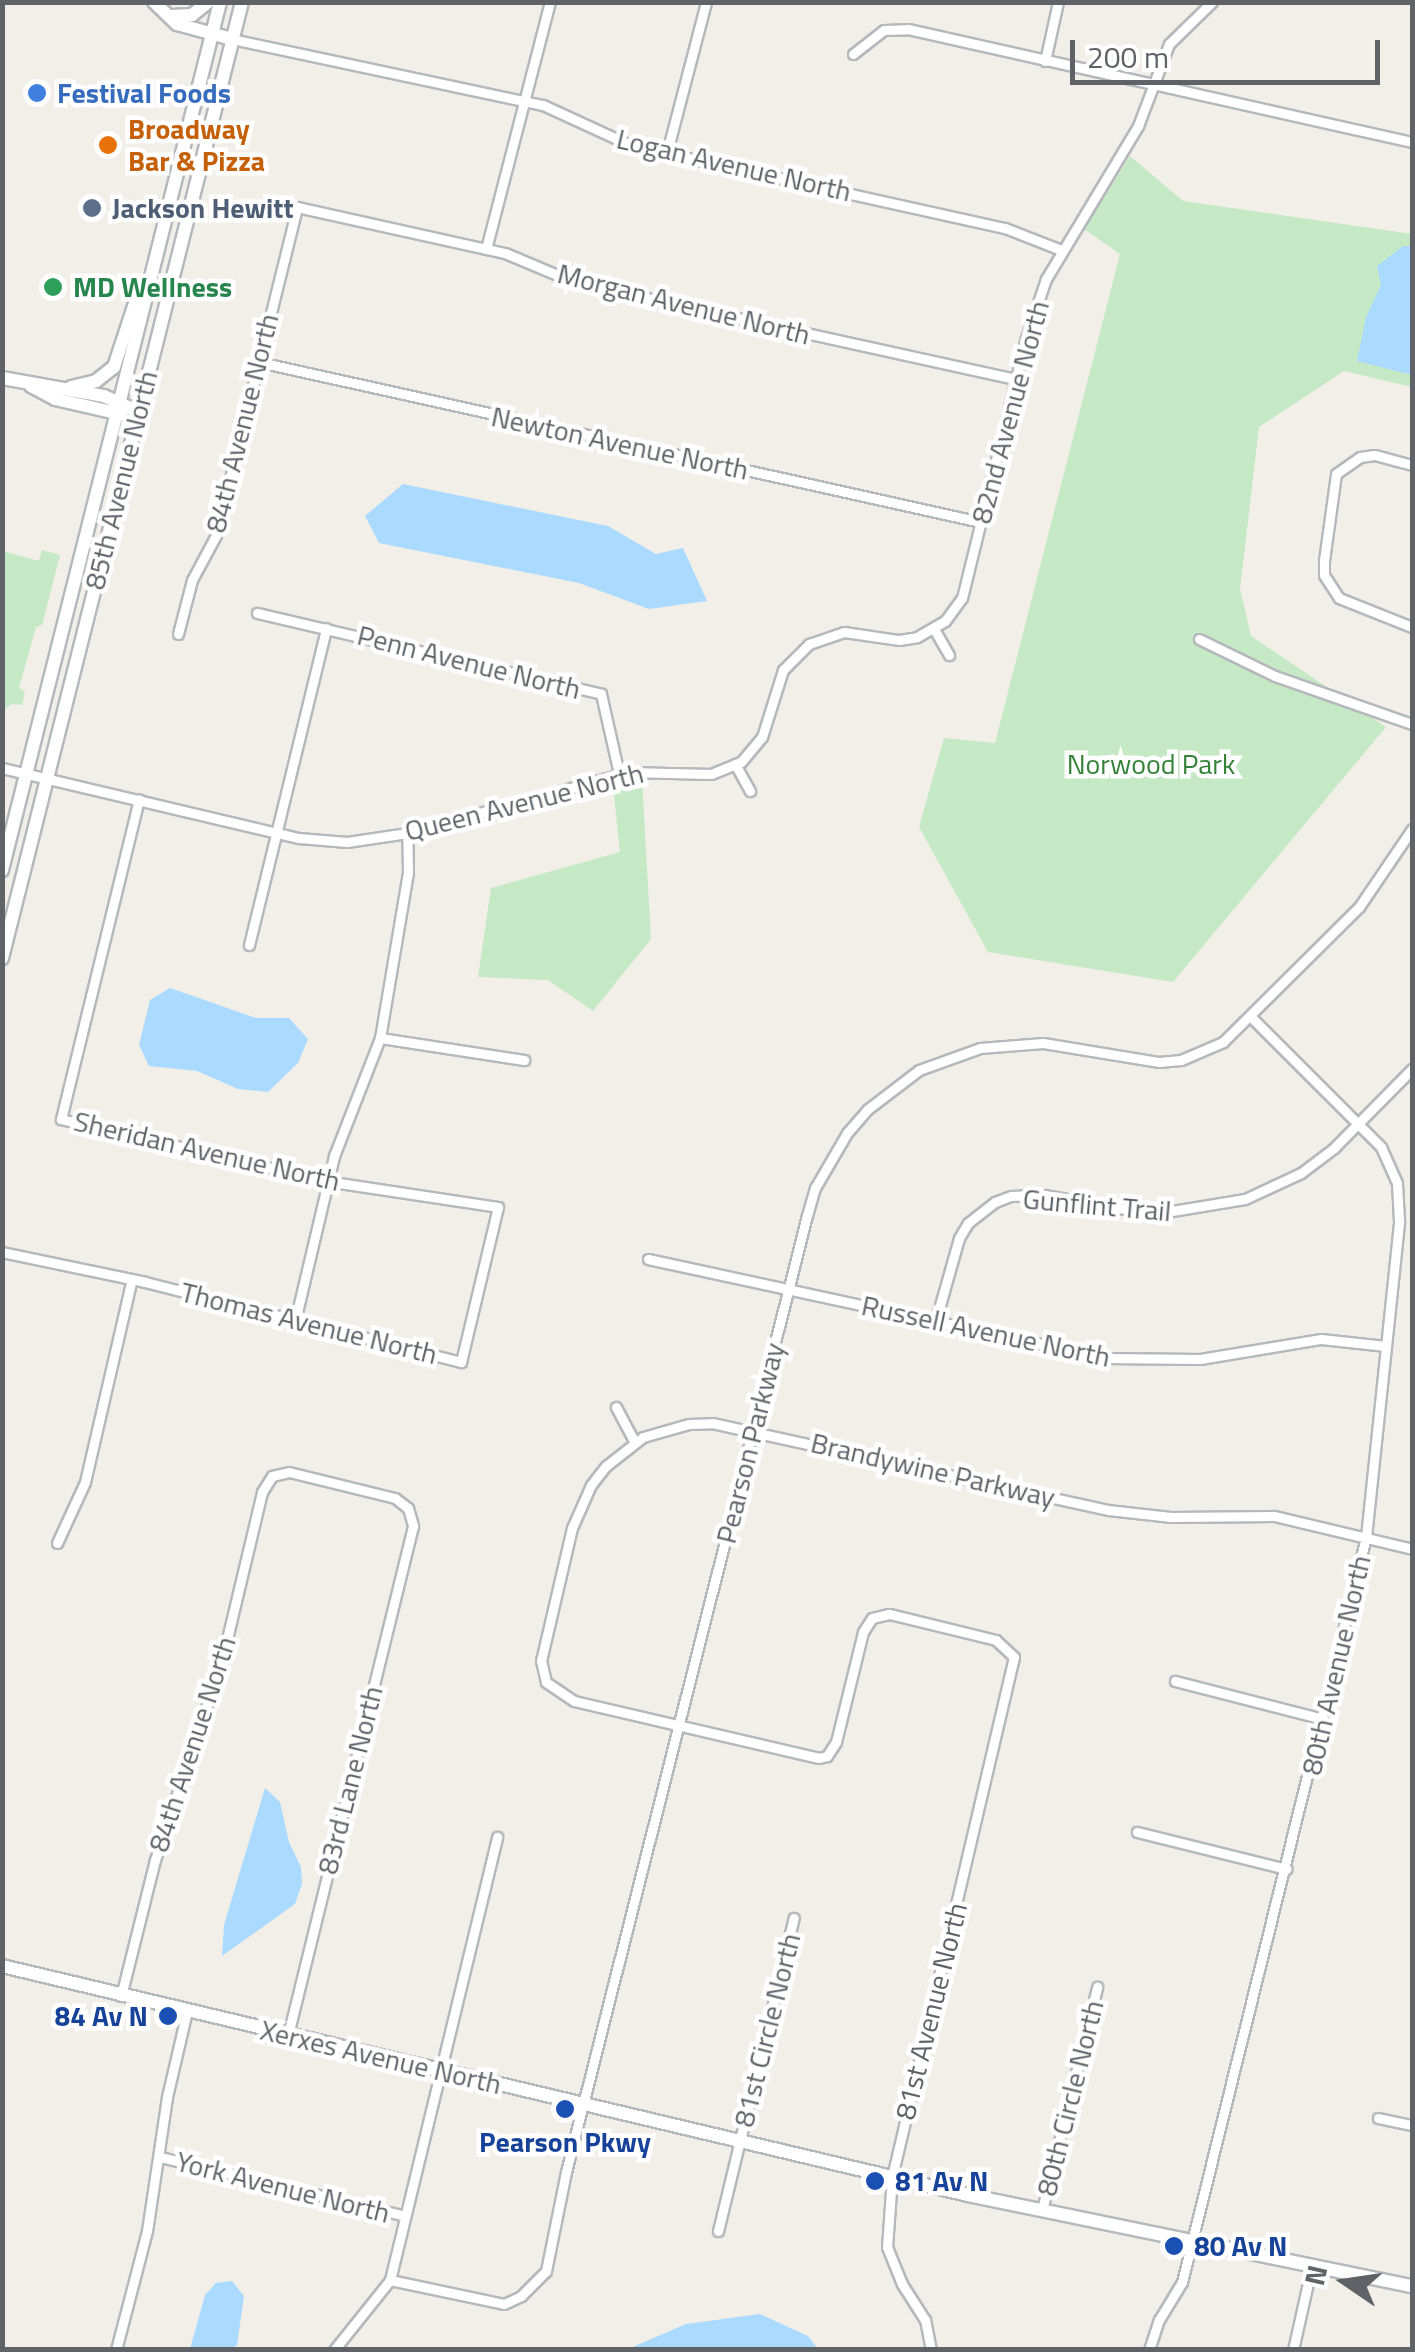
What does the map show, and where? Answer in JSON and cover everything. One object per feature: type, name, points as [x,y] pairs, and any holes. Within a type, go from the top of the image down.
[{"type":"main road","points":[[157,7],[181,18],[208,2]]},
{"type":"main road","name":"85th Avenue North","points":[[2,870],[220,2]]},
{"type":"main road","name":"85th Avenue North","points":[[2,958],[242,2]]},
{"type":"main road","points":[[157,7],[177,24],[232,39]]},
{"type":"main road","points":[[2,378],[30,385],[71,387],[104,377],[120,360],[154,232],[171,198]]},
{"type":"main road","points":[[30,385],[55,399],[138,412]]},
{"type":"main road","points":[[71,387],[118,408]]},
{"type":"main road","name":"Xerxes Avenue North","points":[[2,1969],[892,2177],[1412,2286]]},
{"type":"street","points":[[486,249],[550,2]]},
{"type":"street","points":[[668,152],[706,2]]},
{"type":"street","points":[[1045,60],[1058,2]]},
{"type":"street","name":"82nd Avenue North","points":[[934,629],[954,610],[966,585],[1034,310],[1061,250],[1138,126],[1169,44],[1212,2]]},
{"type":"street","points":[[853,54],[872,36],[896,28],[1412,142]]},
{"type":"street","name":"Logan Avenue North","points":[[232,39],[523,102],[577,118],[611,138],[1005,228],[1061,250]]},
{"type":"street","name":"Morgan Avenue North","points":[[297,207],[524,259],[574,282],[1016,380]]},
{"type":"street","name":"84th Avenue North","points":[[178,634],[192,580],[216,535],[297,207]]},
{"type":"street","name":"Newton Avenue North","points":[[259,362],[982,522]]},
{"type":"street","points":[[1412,465],[1374,454],[1360,457],[1336,474],[1324,560],[1324,574],[1339,598],[1412,628]]},
{"type":"street","name":"Penn Avenue North","points":[[257,613],[601,694],[618,774]]},
{"type":"street","points":[[249,945],[326,628]]},
{"type":"street","points":[[750,792],[736,764],[762,737],[783,670],[809,644],[844,632],[899,640],[934,629],[949,656]]},
{"type":"street","points":[[1199,639],[1275,676],[1412,724]]},
{"type":"street","name":"Queen Avenue North","points":[[2,768],[275,831],[348,842],[407,833],[618,774],[646,769],[711,774],[736,764]]},
{"type":"street","name":"Sheridan Avenue North","points":[[139,799],[61,1119],[327,1181],[498,1207]]},
{"type":"street","name":"Pearson Parkway","points":[[390,2280],[494,2304],[521,2296],[546,2270],[583,2105],[788,1290],[810,1204],[830,1159],[868,1109],[919,1070],[949,1057],[1011,1043],[1076,1046],[1148,1061],[1181,1060],[1223,1042],[1359,907],[1412,829]]},
{"type":"street","points":[[295,1320],[327,1181],[380,1038],[408,872],[407,833]]},
{"type":"street","name":"80th Avenue North","points":[[1149,2350],[1159,2320],[1182,2282],[1366,1537],[1400,1202],[1391,1164],[1359,1124],[1251,1016]]},
{"type":"street","points":[[380,1038],[524,1060]]},
{"type":"street","name":"Gunflint Trail","points":[[935,1323],[959,1238],[968,1222],[994,1202],[1044,1195],[1154,1214],[1226,1205],[1300,1173],[1359,1124],[1412,1069]]},
{"type":"street","name":"Thomas Avenue North","points":[[2,1252],[132,1279],[461,1362],[498,1207]]},
{"type":"street","name":"Russell Avenue North","points":[[648,1259],[1072,1352],[1136,1360],[1200,1359],[1321,1339],[1386,1346]]},
{"type":"street","points":[[58,1543],[85,1482],[132,1279]]},
{"type":"street","points":[[616,1407],[635,1442]]},
{"type":"street","name":"Brandywine Parkway","points":[[680,1726],[574,1701],[554,1691],[542,1672],[550,1615],[580,1506],[606,1466],[635,1442],[688,1424],[753,1429],[1108,1510],[1171,1517],[1274,1516],[1412,1549]]},
{"type":"street","name":"83rd Lane North","points":[[262,1492],[272,1476],[289,1472],[394,1498],[408,1508],[413,1526],[288,2035]]},
{"type":"street","name":"84th Avenue North","points":[[121,1996],[155,1860],[222,1660],[262,1492]]},
{"type":"street","name":"81st Avenue North","points":[[680,1726],[811,1758],[827,1756],[836,1742],[863,1632],[880,1614],[996,1640],[1008,1648],[1015,1668],[892,2177],[887,2247],[902,2284],[925,2320],[931,2350]]},
{"type":"street","points":[[1175,1681],[1323,1719]]},
{"type":"street","points":[[1137,1832],[1286,1869]]},
{"type":"street","points":[[334,2350],[390,2280],[497,1836]]},
{"type":"street","name":"81st Circle North","points":[[740,2142],[794,1918]]},
{"type":"street","name":"80th Circle North","points":[[1042,2210],[1097,1986]]},
{"type":"street","points":[[116,2350],[147,2231],[167,2098],[187,2012]]},
{"type":"street","points":[[1378,2118],[1412,2125]]},
{"type":"street","points":[[718,2231],[740,2142]]},
{"type":"street","name":"York Avenue North","points":[[160,2157],[406,2216]]},
{"type":"street","points":[[1293,2350],[1312,2265]]},
{"type":"green space","name":"Norwood Park","points":[[1130,156],[1183,201],[1412,234],[1412,387],[1344,371],[1259,427],[1240,589],[1251,636],[1386,727],[1173,982],[988,952],[919,827],[944,738],[995,743],[1120,254],[1084,229]]},
{"type":"green space","points":[[42,550],[60,555],[42,625],[36,627],[19,688],[25,692],[22,705],[12,704],[3,710],[3,551],[39,561]]},
{"type":"green space","points":[[642,780],[651,939],[593,1011],[548,980],[478,977],[491,888],[620,852],[613,786]]},
{"type":"water","points":[[1403,246],[1412,246],[1412,375],[1357,361],[1366,317],[1381,285],[1377,266]]},
{"type":"water","points":[[403,484],[608,526],[656,554],[683,548],[707,601],[649,609],[579,583],[379,543],[365,516]]},
{"type":"water","points":[[170,988],[256,1018],[289,1018],[308,1039],[298,1063],[268,1092],[238,1089],[197,1071],[149,1066],[139,1045],[150,1000]]},
{"type":"water","points":[[265,1788],[280,1802],[289,1842],[301,1867],[302,1884],[295,1904],[222,1956],[224,1925]]},
{"type":"water","points":[[232,2281],[244,2296],[237,2345],[232,2349],[190,2349],[205,2295],[216,2283]]},
{"type":"water","points":[[760,2314],[808,2336],[818,2349],[628,2349],[686,2324]]},
{"type":"place","name":"Festival Foods","points":[[37,93]]},
{"type":"place","name":"Broadway Bar & Pizza","points":[[108,145]]},
{"type":"place","name":"Jackson Hewitt","points":[[92,208]]},
{"type":"place","name":"MD Wellness","points":[[53,287]]},
{"type":"place","name":"84 Av N","points":[[168,2016]]},
{"type":"place","name":"Pearson Pkwy","points":[[565,2109]]},
{"type":"place","name":"81 Av N","points":[[875,2181]]},
{"type":"place","name":"80 Av N","points":[[1174,2246]]}]
